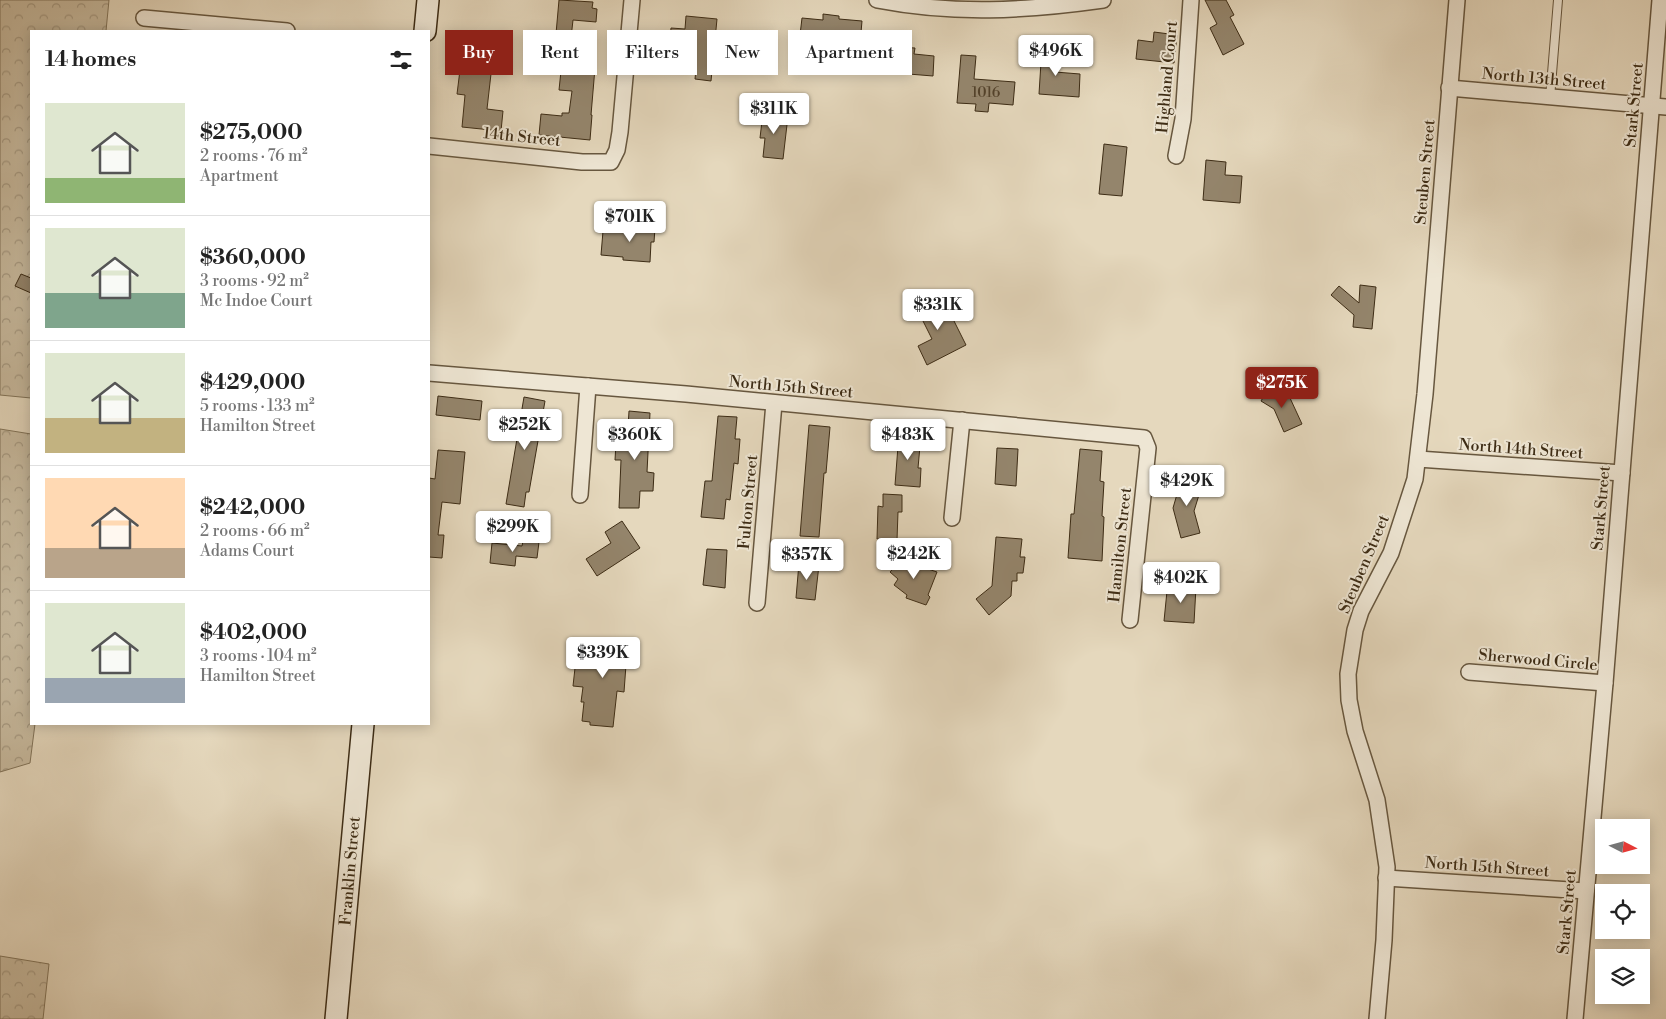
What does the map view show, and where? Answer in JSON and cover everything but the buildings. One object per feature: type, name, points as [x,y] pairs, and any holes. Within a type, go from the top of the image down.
[{"type":"street","points":[[425,30],[428,0]]},
{"type":"street","name":"14th Street","points":[[430,146],[582,162],[611,162],[617,150],[620,132],[632,0]]},
{"type":"street","points":[[877,0],[942,9],[999,11],[1103,0]]},
{"type":"street","name":"Highland Court","points":[[1176,156],[1183,126],[1192,0]]},
{"type":"street","name":"Steuben Street","points":[[1377,1019],[1384,940],[1387,867],[1377,800],[1355,731],[1349,700],[1348,674],[1354,630],[1361,611],[1394,545],[1415,478],[1425,394],[1457,0]]},
{"type":"street","name":"Stark Street","points":[[1575,1019],[1622,473],[1659,107],[1660,0]]},
{"type":"street","points":[[144,18],[276,30]]},
{"type":"street","name":"North 13th Street","points":[[1449,88],[1659,107]]},
{"type":"street","name":"North 15th Street","points":[[430,372],[1134,436],[1144,438],[1146,443]]},
{"type":"street","points":[[580,495],[588,386]]},
{"type":"street","name":"Fulton Street","points":[[757,603],[774,403]]},
{"type":"street","points":[[952,518],[962,420]]},
{"type":"street","name":"Hamilton Street","points":[[1130,620],[1148,448],[1146,443]]},
{"type":"street","name":"North 14th Street","points":[[1418,459],[1622,473]]},
{"type":"street","name":"Sherwood Circle","points":[[1469,672],[1605,683]]},
{"type":"street","name":"Franklin Street","points":[[336,1019],[363,725]]},
{"type":"street","name":"North 15th Street","points":[[1386,878],[1586,891]]},
{"type":"lane","points":[[1550,98],[1558,0]]},
{"type":"green space","points":[[0,0],[109,0],[106,30],[30,30],[30,398],[0,395]]},
{"type":"green space","points":[[0,429],[30,434],[30,725],[35,725],[30,763],[0,772]]},
{"type":"green space","points":[[0,956],[49,964],[43,1019],[0,1019]]}]
